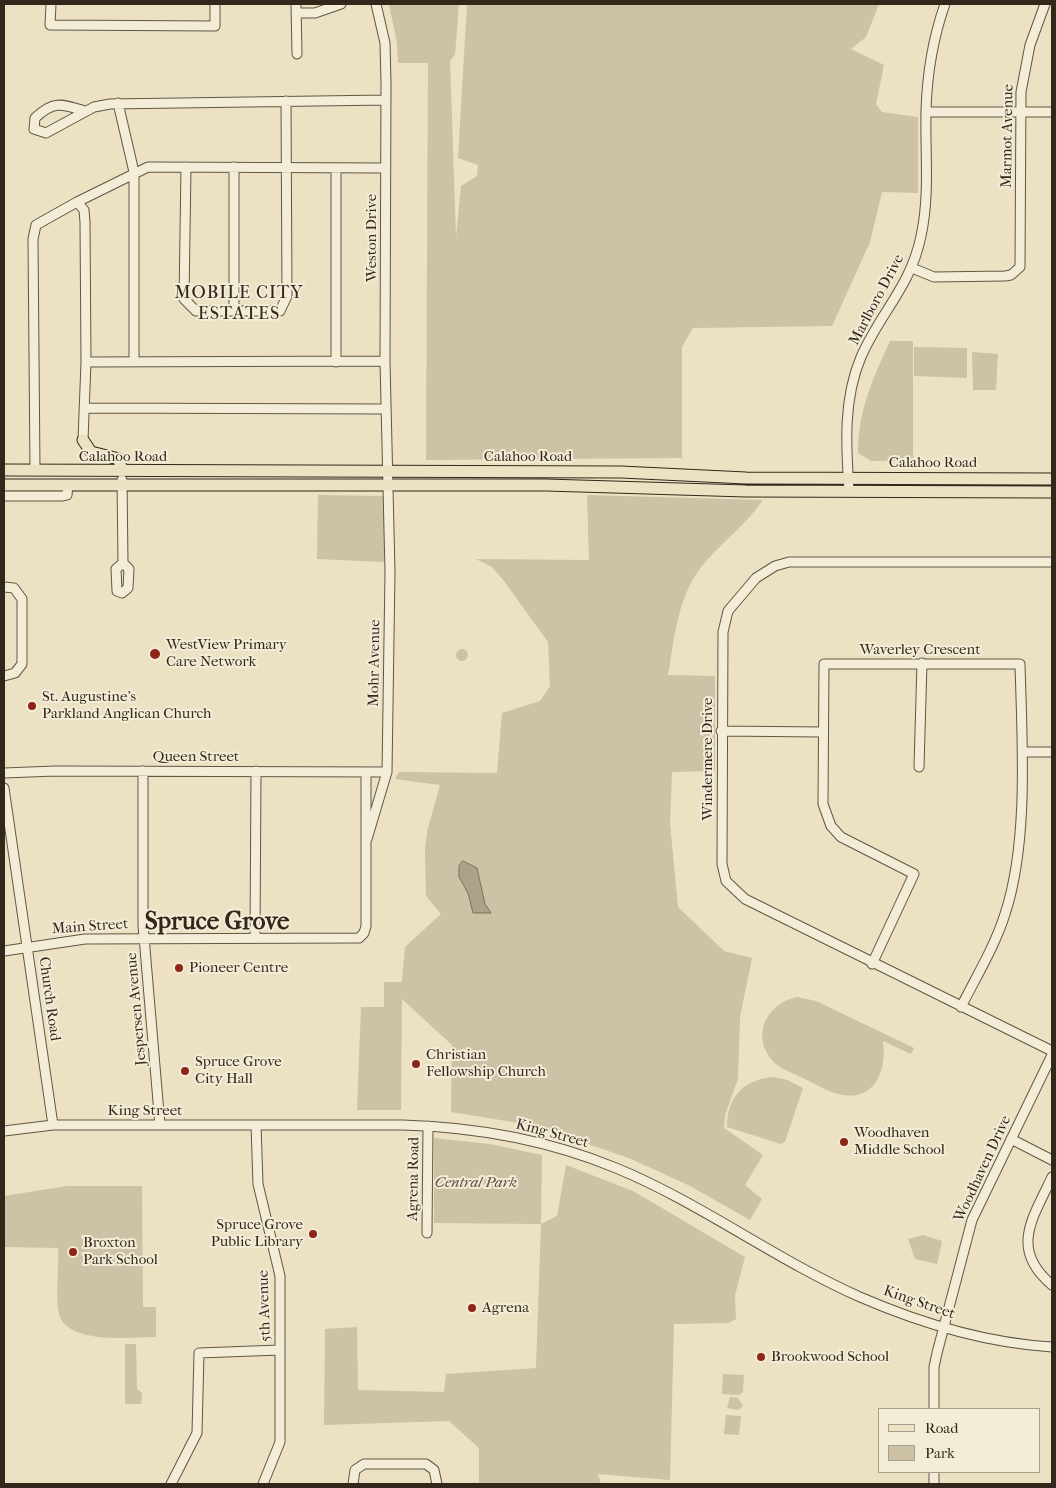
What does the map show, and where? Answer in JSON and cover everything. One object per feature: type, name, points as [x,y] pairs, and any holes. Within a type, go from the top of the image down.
[{"type":"main road","points":[[83,440],[90,452],[119,459],[122,472]]},
{"type":"main road","name":"Calahoo Road","points":[[4,470],[122,472],[621,472],[746,478],[1052,478]]},
{"type":"main road","name":"Calahoo Road","points":[[4,485],[619,486],[746,491],[1052,492]]},
{"type":"street","points":[[50,4],[50,25],[215,26],[215,4]]},
{"type":"street","points":[[297,54],[296,8],[315,13],[341,4]]},
{"type":"street","name":"Weston Drive","points":[[376,4],[385,44],[386,409],[389,485]]},
{"type":"street","name":"Marlboro Drive","points":[[849,491],[848,410],[854,377],[872,337],[899,295],[912,268],[924,219],[926,112],[930,68],[945,4]]},
{"type":"street","name":"Marmot Avenue","points":[[912,268],[934,276],[1005,276],[1016,272],[1021,262],[1021,92],[1028,54],[1045,4]]},
{"type":"street","points":[[86,111],[62,104],[53,105],[34,118],[34,129],[46,133],[86,111],[101,105],[118,103],[386,100]]},
{"type":"street","points":[[186,167],[184,299],[196,311],[234,309],[280,310],[287,296],[286,101]]},
{"type":"street","points":[[118,103],[134,172],[134,362]]},
{"type":"street","points":[[926,112],[1052,112]]},
{"type":"street","points":[[34,470],[32,239],[36,226],[76,202],[134,172],[148,167],[385,168]]},
{"type":"street","points":[[234,167],[234,309]]},
{"type":"street","points":[[336,168],[336,362]]},
{"type":"street","points":[[76,202],[84,210],[85,222],[86,362],[83,440]]},
{"type":"street","points":[[86,362],[386,361]]},
{"type":"street","points":[[84,408],[386,409]]},
{"type":"street","points":[[122,472],[123,563]]},
{"type":"street","name":"Calahoo Road","points":[[4,496],[63,496],[66,495],[68,485]]},
{"type":"street","name":"Mohr Avenue","points":[[367,839],[388,772],[389,485]]},
{"type":"street","name":"Windermere Drive","points":[[1052,562],[789,562],[775,566],[756,578],[728,611],[723,632],[721,731],[722,864],[726,881],[745,899],[1052,1053]]},
{"type":"street","points":[[4,587],[10,586],[17,590],[22,599],[22,664],[15,674],[4,676]]},
{"type":"street","points":[[919,767],[922,663]]},
{"type":"street","name":"Waverley Crescent","points":[[872,964],[914,874],[841,836],[831,826],[823,804],[822,732],[824,664],[1020,664],[1022,752],[1019,845],[1012,890],[1005,916],[961,1007]]},
{"type":"street","points":[[721,731],[822,732]]},
{"type":"street","points":[[1022,752],[1052,752]]},
{"type":"street","name":"Queen Street","points":[[4,773],[31,771],[388,772]]},
{"type":"street","name":"Jespersen Avenue","points":[[142,771],[144,938],[160,1125]]},
{"type":"street","points":[[255,938],[256,772]]},
{"type":"street","name":"Mohr Avenue","points":[[359,938],[364,933],[366,926],[366,772]]},
{"type":"street","name":"Church Road","points":[[4,788],[53,1125]]},
{"type":"street","name":"Main Street","points":[[4,951],[85,939],[359,938]]},
{"type":"street","name":"Woodhaven Drive","points":[[934,1408],[934,1367],[972,1220],[1052,1053]]},
{"type":"street","name":"King Street","points":[[4,1131],[53,1125],[428,1126],[514,1137],[563,1150],[616,1168],[670,1193],[858,1296],[944,1328],[983,1337],[1052,1347]]},
{"type":"street","name":"5th Avenue","points":[[256,1125],[258,1184],[280,1276],[280,1442],[263,1484]]},
{"type":"street","name":"Agrena Road","points":[[427,1233],[428,1126]]},
{"type":"street","points":[[1011,1139],[1052,1160]]},
{"type":"street","points":[[1052,1177],[1029,1226],[1027,1243],[1029,1254],[1038,1270],[1052,1285]]},
{"type":"street","points":[[171,1484],[197,1433],[199,1353],[280,1350]]},
{"type":"street","points":[[353,1484],[355,1470],[364,1464],[426,1464],[434,1470],[437,1484]]},
{"type":"green space","points":[[389,4],[459,4],[455,55],[450,61],[456,237],[461,186],[477,176],[478,165],[458,158],[467,4],[879,4],[866,37],[851,49],[884,65],[876,104],[882,112],[918,117],[918,193],[882,192],[870,242],[832,326],[693,328],[682,347],[682,458],[426,460],[428,63],[398,63],[397,43]]},
{"type":"green space","points":[[890,341],[913,341],[913,461],[871,461],[858,453],[861,423],[868,395]]},
{"type":"green space","points":[[914,347],[967,348],[967,378],[914,376]]},
{"type":"green space","points":[[972,352],[998,354],[996,390],[973,390]]},
{"type":"green space","points":[[318,495],[384,496],[384,562],[317,559]]},
{"type":"green space","points":[[587,495],[763,500],[697,572],[679,614],[668,675],[715,676],[715,771],[672,772],[670,823],[678,907],[724,951],[752,958],[740,1017],[738,1079],[725,1115],[724,1128],[763,1155],[745,1185],[762,1199],[750,1220],[690,1186],[629,1158],[531,1125],[451,1112],[452,1045],[402,999],[401,1110],[357,1110],[361,1007],[384,1007],[384,982],[402,982],[405,947],[441,914],[426,896],[425,849],[427,832],[440,785],[395,779],[399,772],[497,773],[502,713],[540,701],[550,686],[548,642],[492,567],[476,559],[589,560]]},
{"type":"green space","points":[[460,649],[464,649],[468,655],[464,661],[460,661],[456,657],[456,653]]},
{"type":"green space","points":[[797,997],[816,1001],[914,1048],[911,1054],[883,1041],[883,1063],[876,1082],[870,1089],[862,1094],[851,1095],[827,1090],[776,1064],[768,1055],[764,1044],[764,1024],[769,1015],[776,1007]]},
{"type":"green space","points":[[774,1077],[787,1080],[803,1088],[785,1142],[781,1144],[727,1127],[730,1107],[739,1092],[754,1081]]},
{"type":"green space","name":"Central Park","points":[[434,1138],[490,1144],[542,1155],[541,1224],[434,1223]]},
{"type":"green space","points":[[566,1165],[633,1191],[745,1257],[735,1295],[736,1319],[728,1323],[674,1324],[670,1480],[598,1474],[601,1484],[479,1484],[479,1448],[449,1421],[324,1425],[325,1329],[357,1327],[358,1390],[444,1392],[446,1374],[536,1368],[541,1224],[557,1216]]},
{"type":"green space","points":[[67,1186],[142,1186],[143,1307],[156,1307],[156,1337],[98,1337],[71,1329],[62,1321],[58,1309],[58,1248],[4,1247],[4,1196]]},
{"type":"green space","points":[[923,1235],[942,1241],[937,1264],[915,1259],[908,1239]]},
{"type":"green space","points":[[125,1344],[136,1344],[137,1389],[142,1393],[141,1404],[125,1404]]},
{"type":"green space","points":[[723,1374],[744,1375],[743,1392],[739,1395],[722,1394]]},
{"type":"green space","points":[[730,1397],[738,1398],[743,1406],[738,1410],[727,1408]]},
{"type":"green space","points":[[726,1415],[741,1416],[739,1435],[724,1434]]},
{"type":"shaded area","points":[[463,861],[477,868],[485,904],[491,913],[473,913],[468,893],[459,877],[459,866]]},
{"type":"place","name":"WestView Primary Care Network","points":[[155,654]]},
{"type":"place","name":"St. Augustine’s Parkland Anglican Church","points":[[32,706]]},
{"type":"place","name":"Pioneer Centre","points":[[179,968]]},
{"type":"place","name":"Christian Fellowship Church","points":[[416,1064]]},
{"type":"place","name":"Spruce Grove City Hall","points":[[185,1071]]},
{"type":"place","name":"Woodhaven Middle School","points":[[844,1142]]},
{"type":"place","name":"Spruce Grove Public Library","points":[[313,1234]]},
{"type":"place","name":"Broxton Park School","points":[[73,1252]]},
{"type":"place","name":"Agrena","points":[[472,1308]]},
{"type":"place","name":"Brookwood School","points":[[761,1357]]},
{"type":"district","name":"MOBILE CITY ESTATES","points":[[239,304]]},
{"type":"district","name":"Spruce Grove","points":[[217,923]]}]
